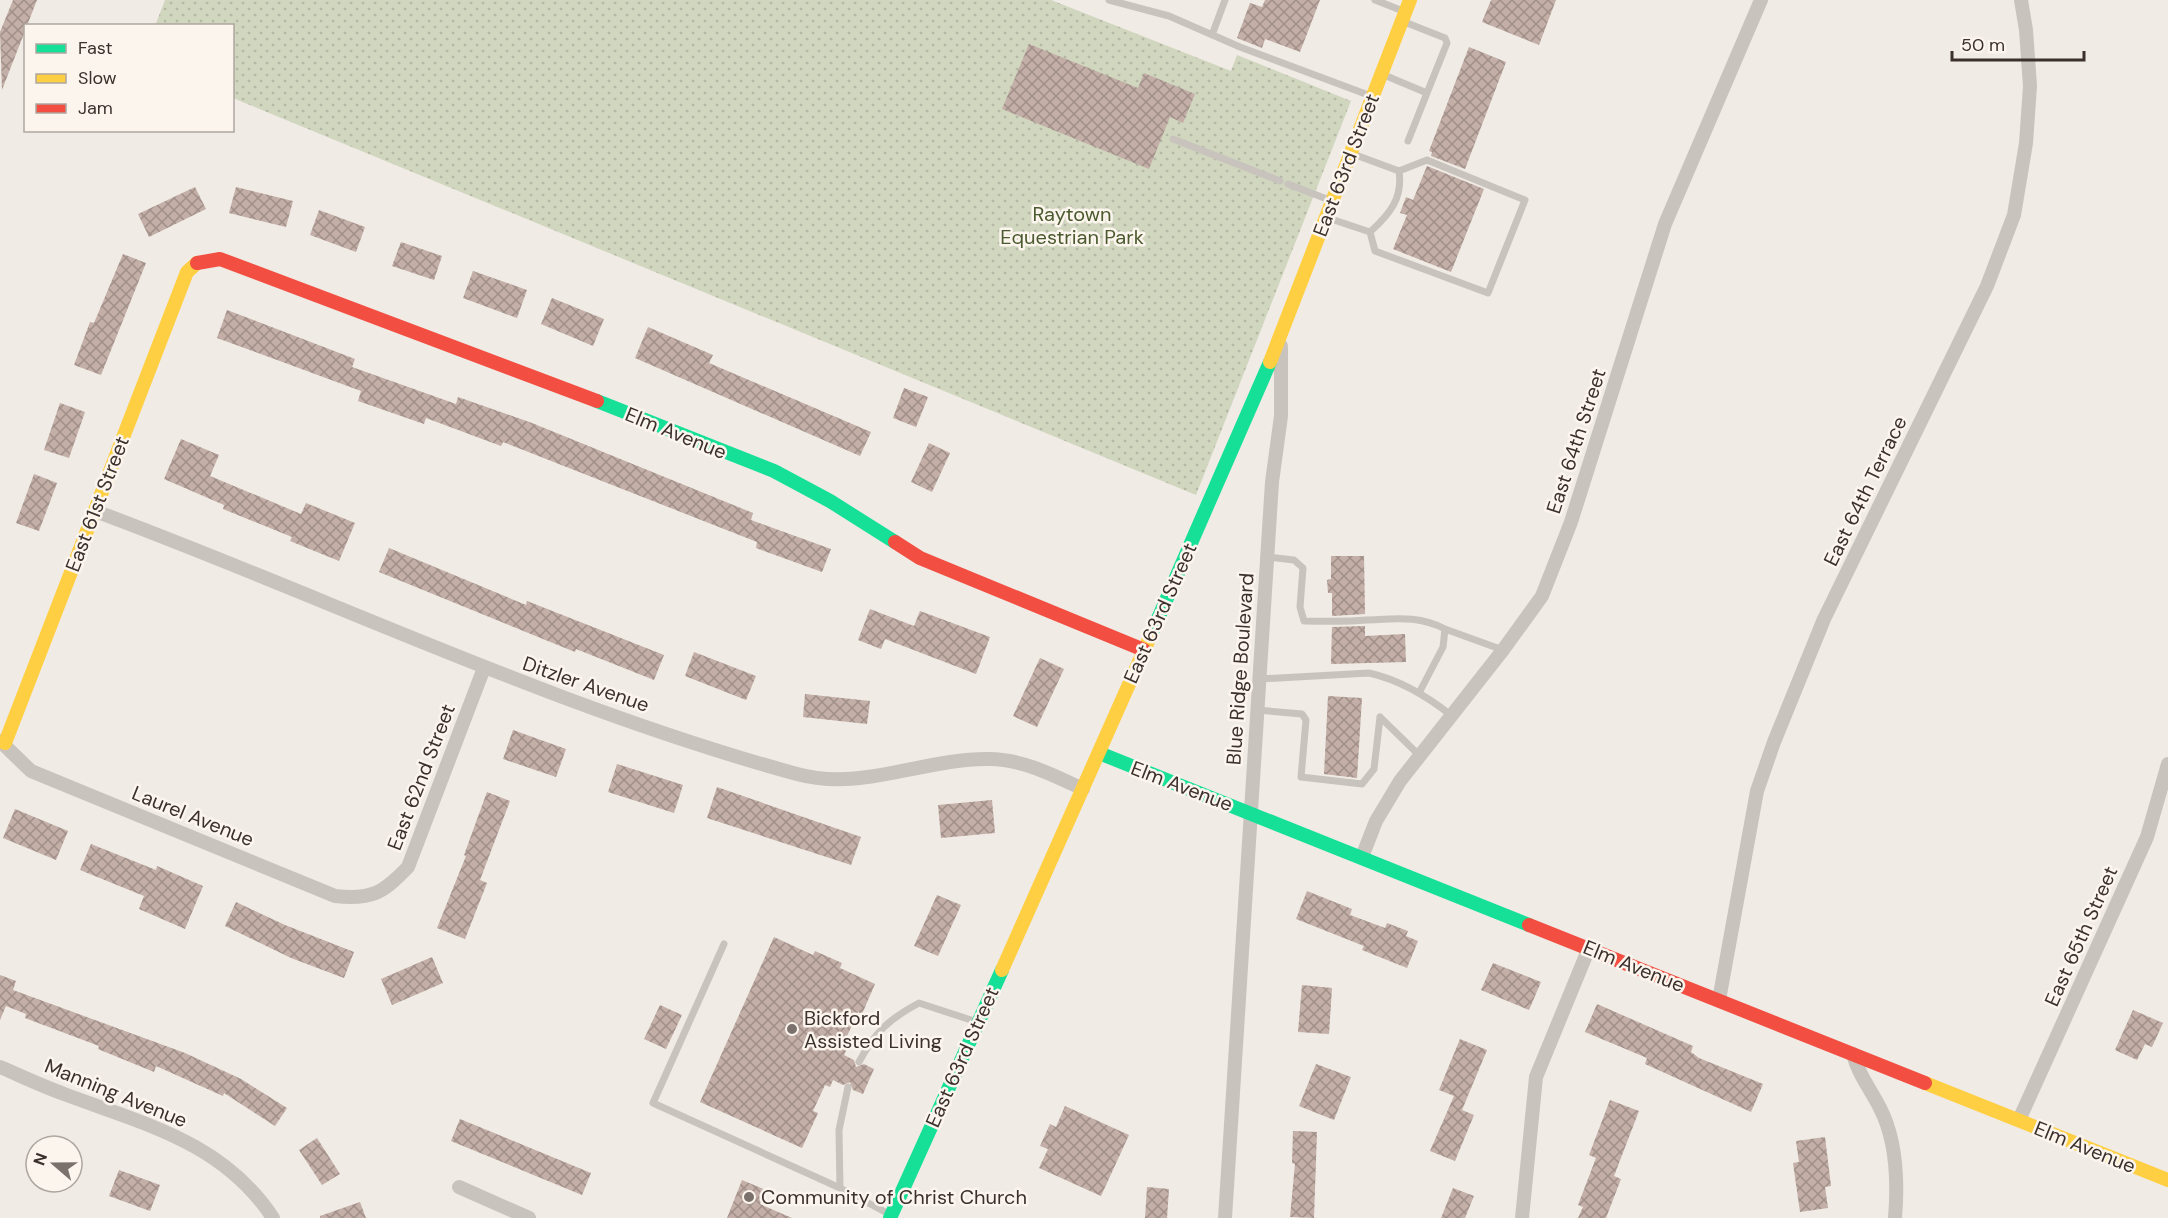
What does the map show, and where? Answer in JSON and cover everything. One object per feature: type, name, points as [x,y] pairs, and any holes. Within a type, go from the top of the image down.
[{"type":"street","name":"East 64th Street","points":[[1362,857],[1376,821],[1400,781],[1503,650],[1542,596],[1571,522],[1665,224],[1761,0]]},
{"type":"street","name":"East 64th Terrace","points":[[1719,1000],[1757,791],[1774,742],[1824,619],[1986,286],[2014,215],[2026,143],[2030,86],[2026,30],[2021,0]]},
{"type":"street","name":"East 63rd Street","points":[[891,1217],[1099,753],[1281,338],[1406,11]]},
{"type":"street","name":"Elm Avenue","points":[[194,267],[198,262],[220,259],[515,368],[774,471],[830,501],[920,558],[1063,619],[1144,650]]},
{"type":"street","name":"East 61st Street","points":[[2,742],[95,511],[187,272],[194,267]]},
{"type":"street","name":"Blue Ridge Boulevard","points":[[1225,1218],[1272,482],[1281,416],[1281,338]]},
{"type":"street","name":"Ditzler Avenue","points":[[95,511],[568,701],[800,775],[866,779],[953,760],[992,759],[1039,768],[1083,789]]},
{"type":"street","name":"East 62nd Street","points":[[382,890],[387,888],[408,867],[484,668]]},
{"type":"street","name":"Laurel Avenue","points":[[2,742],[32,771],[335,896],[358,898],[382,890]]},
{"type":"street","name":"Elm Avenue","points":[[1099,753],[2168,1180]]},
{"type":"street","name":"East 65th Street","points":[[2019,1120],[2147,837],[2168,764]]},
{"type":"street","points":[[1522,1218],[1536,1077],[1589,948]]},
{"type":"street","points":[[1853,1054],[1856,1065],[1881,1110],[1893,1145],[1897,1189],[1895,1218]]},
{"type":"street","name":"Manning Avenue","points":[[0,1067],[64,1094],[136,1118],[198,1148],[228,1167],[259,1197],[270,1214]]},
{"type":"street","points":[[459,1187],[529,1218]]},
{"type":"lane","points":[[1111,0],[1169,16],[1212,35],[1373,96]]},
{"type":"lane","points":[[1212,35],[1225,0]]},
{"type":"lane","points":[[1375,0],[1406,11],[1445,38],[1447,43],[1408,141]]},
{"type":"lane","points":[[1382,74],[1427,93]]},
{"type":"lane","points":[[1173,139],[1280,181]]},
{"type":"lane","points":[[1351,153],[1399,171],[1427,160],[1525,200],[1488,293],[1375,251],[1370,232]]},
{"type":"lane","points":[[1370,232],[1390,215],[1401,187],[1399,171]]},
{"type":"lane","points":[[1288,184],[1332,201]]},
{"type":"lane","points":[[1326,217],[1370,232]]},
{"type":"lane","points":[[1267,557],[1294,560],[1303,568],[1300,607],[1304,621],[1403,617],[1430,621],[1445,629],[1503,650]]},
{"type":"lane","points":[[1419,693],[1443,647],[1445,629]]},
{"type":"lane","points":[[1259,679],[1369,674],[1385,677],[1419,693],[1452,716]]},
{"type":"lane","points":[[1257,710],[1302,714],[1306,720],[1300,777],[1310,780],[1362,784],[1374,769],[1380,717],[1420,756]]},
{"type":"lane","points":[[724,944],[653,1103],[840,1188],[891,1217]]},
{"type":"lane","points":[[859,1062],[871,1041],[893,1017],[919,1003],[978,1023]]},
{"type":"lane","points":[[840,1188],[839,1130],[848,1087]]},
{"type":"green space","name":"Raytown Equestrian Park","points":[[165,0],[1051,0],[1231,71],[1237,55],[1351,101],[1196,495],[234,98],[234,24],[156,24]]},
{"type":"building","points":[[13,0],[37,0],[28,24],[24,24],[24,33],[2,90],[0,32]]},
{"type":"building","points":[[1265,0],[1320,0],[1300,52],[1265,39],[1262,48],[1237,38],[1250,3],[1262,7]]},
{"type":"building","points":[[1491,0],[1556,0],[1539,45],[1482,22]]},
{"type":"building","points":[[1029,44],[1138,88],[1144,73],[1195,94],[1183,123],[1170,117],[1149,169],[1002,109]]},
{"type":"building","points":[[1469,47],[1506,62],[1465,169],[1431,156],[1432,152],[1429,151]]},
{"type":"building","points":[[1427,166],[1484,189],[1451,272],[1393,249],[1407,215],[1400,213],[1406,197],[1413,200]]},
{"type":"building","points":[[195,187],[206,209],[149,237],[138,214]]},
{"type":"building","points":[[236,187],[293,201],[286,227],[229,213]]},
{"type":"building","points":[[319,210],[365,227],[356,252],[310,235]]},
{"type":"building","points":[[401,242],[442,256],[434,280],[392,266]]},
{"type":"building","points":[[123,254],[146,263],[101,375],[74,365],[90,322],[94,323]]},
{"type":"building","points":[[473,271],[527,290],[517,318],[463,298]]},
{"type":"building","points":[[552,298],[604,319],[593,346],[541,324]]},
{"type":"building","points":[[227,310],[355,359],[352,367],[456,404],[458,397],[532,423],[753,513],[751,520],[831,549],[822,572],[756,548],[757,542],[503,442],[501,446],[426,418],[424,424],[358,401],[361,391],[217,338]]},
{"type":"building","points":[[648,327],[713,355],[709,363],[871,432],[860,456],[635,358]]},
{"type":"building","points":[[904,388],[928,397],[916,427],[893,418]]},
{"type":"building","points":[[60,403],[85,412],[69,458],[44,450]]},
{"type":"building","points":[[181,439],[219,455],[210,476],[301,514],[306,503],[355,523],[339,561],[290,541],[292,537],[223,509],[224,505],[164,479]]},
{"type":"building","points":[[929,443],[950,453],[932,492],[911,482]]},
{"type":"building","points":[[34,474],[57,483],[39,531],[16,523]]},
{"type":"building","points":[[389,548],[526,605],[527,601],[664,655],[654,680],[576,649],[575,652],[379,572]]},
{"type":"building","points":[[1331,556],[1364,556],[1365,614],[1332,616],[1332,593],[1328,593],[1327,580],[1331,579]]},
{"type":"building","points":[[870,609],[914,626],[920,611],[990,637],[976,674],[885,639],[881,649],[858,640]]},
{"type":"building","points":[[1365,626],[1365,636],[1405,634],[1406,662],[1331,664],[1332,627]]},
{"type":"building","points":[[694,652],[756,676],[746,700],[685,676]]},
{"type":"building","points":[[1040,658],[1064,669],[1037,727],[1013,716]]},
{"type":"building","points":[[805,694],[870,701],[867,724],[803,717]]},
{"type":"building","points":[[1328,696],[1362,698],[1357,778],[1324,774]]},
{"type":"building","points":[[513,730],[566,749],[556,777],[503,759]]},
{"type":"building","points":[[617,764],[683,785],[674,813],[608,792]]},
{"type":"building","points":[[717,787],[861,837],[851,865],[707,818]]},
{"type":"building","points":[[487,792],[510,801],[480,880],[487,883],[465,939],[437,928],[466,856],[464,855]]},
{"type":"building","points":[[992,800],[995,833],[941,838],[938,805]]},
{"type":"building","points":[[15,809],[68,831],[56,860],[3,838]]},
{"type":"building","points":[[91,844],[156,870],[157,866],[203,886],[185,929],[139,909],[144,896],[80,870]]},
{"type":"building","points":[[1307,891],[1352,909],[1350,915],[1385,928],[1387,923],[1408,931],[1406,936],[1418,941],[1407,968],[1362,950],[1364,946],[1296,919]]},
{"type":"building","points":[[937,895],[961,905],[938,956],[914,946]]},
{"type":"building","points":[[236,902],[285,925],[354,952],[344,978],[291,958],[225,926]]},
{"type":"building","name":"Bickford Assisted Living","points":[[774,937],[813,955],[815,951],[842,963],[840,968],[875,984],[862,1014],[858,1012],[843,1045],[848,1047],[844,1055],[854,1060],[856,1067],[864,1064],[874,1069],[863,1094],[853,1090],[850,1082],[843,1085],[833,1080],[830,1087],[825,1085],[813,1111],[818,1113],[802,1148],[700,1102]]},
{"type":"building","points":[[432,957],[443,983],[392,1005],[381,979]]},
{"type":"building","points":[[1493,963],[1541,982],[1529,1010],[1481,990]]},
{"type":"building","points":[[0,975],[16,981],[13,990],[185,1053],[241,1079],[287,1108],[275,1126],[224,1093],[223,1096],[156,1066],[154,1072],[98,1049],[99,1046],[25,1018],[26,1014],[6,1006],[0,1020]]},
{"type":"building","points":[[1302,985],[1332,988],[1329,1034],[1298,1032]]},
{"type":"building","points":[[1597,1004],[1693,1046],[1691,1052],[1699,1058],[1763,1084],[1751,1112],[1645,1064],[1647,1058],[1585,1032]]},
{"type":"building","points":[[660,1005],[682,1015],[666,1049],[644,1039]]},
{"type":"building","points":[[2133,1010],[2163,1023],[2152,1047],[2145,1044],[2137,1060],[2115,1050]]},
{"type":"building","points":[[1460,1039],[1487,1050],[1462,1110],[1474,1115],[1455,1161],[1430,1151],[1454,1096],[1439,1090]]},
{"type":"building","points":[[1316,1064],[1351,1077],[1334,1120],[1299,1106]]},
{"type":"building","points":[[1610,1100],[1639,1111],[1614,1176],[1621,1179],[1606,1218],[1578,1218],[1583,1207],[1578,1205],[1596,1158],[1589,1155]]},
{"type":"building","points":[[1065,1106],[1129,1135],[1101,1196],[1039,1168],[1048,1149],[1040,1146],[1050,1124],[1056,1127]]},
{"type":"building","points":[[460,1119],[591,1173],[582,1195],[451,1141]]},
{"type":"building","points":[[1293,1131],[1317,1132],[1314,1218],[1290,1217],[1295,1164],[1292,1163]]},
{"type":"building","points":[[1825,1137],[1831,1186],[1825,1187],[1828,1208],[1800,1212],[1793,1163],[1799,1162],[1796,1141]]},
{"type":"building","points":[[317,1138],[340,1174],[322,1185],[299,1150]]},
{"type":"building","points":[[119,1170],[160,1185],[150,1211],[109,1196]]},
{"type":"building","name":"Community of Christ Church","points":[[742,1180],[766,1190],[760,1204],[792,1218],[727,1218]]},
{"type":"building","points":[[1147,1187],[1169,1189],[1167,1218],[1145,1218]]},
{"type":"building","points":[[1453,1188],[1474,1196],[1465,1218],[1441,1218]]},
{"type":"building","points":[[360,1202],[366,1218],[320,1218],[320,1216]]},
{"type":"traffic: fast","points":[[1150,637],[1270,362]]},
{"type":"traffic: fast","points":[[597,401],[774,471],[830,501],[895,542]]},
{"type":"traffic: fast","points":[[1099,753],[1529,925]]},
{"type":"traffic: fast","points":[[890,1218],[1002,970]]},
{"type":"traffic: slow","points":[[1270,362],[1410,0]]},
{"type":"traffic: slow","points":[[5,743],[187,272],[197,263]]},
{"type":"traffic: slow","points":[[1002,970],[1150,637]]},
{"type":"traffic: slow","points":[[1925,1083],[2168,1180]]},
{"type":"traffic: jam","points":[[197,263],[220,259],[597,401]]},
{"type":"traffic: jam","points":[[895,542],[920,558],[1144,650]]},
{"type":"traffic: jam","points":[[1529,925],[1925,1083]]},
{"type":"place","name":"Bickford Assisted Living","points":[[792,1029]]},
{"type":"place","name":"Community of Christ Church","points":[[749,1197]]}]
